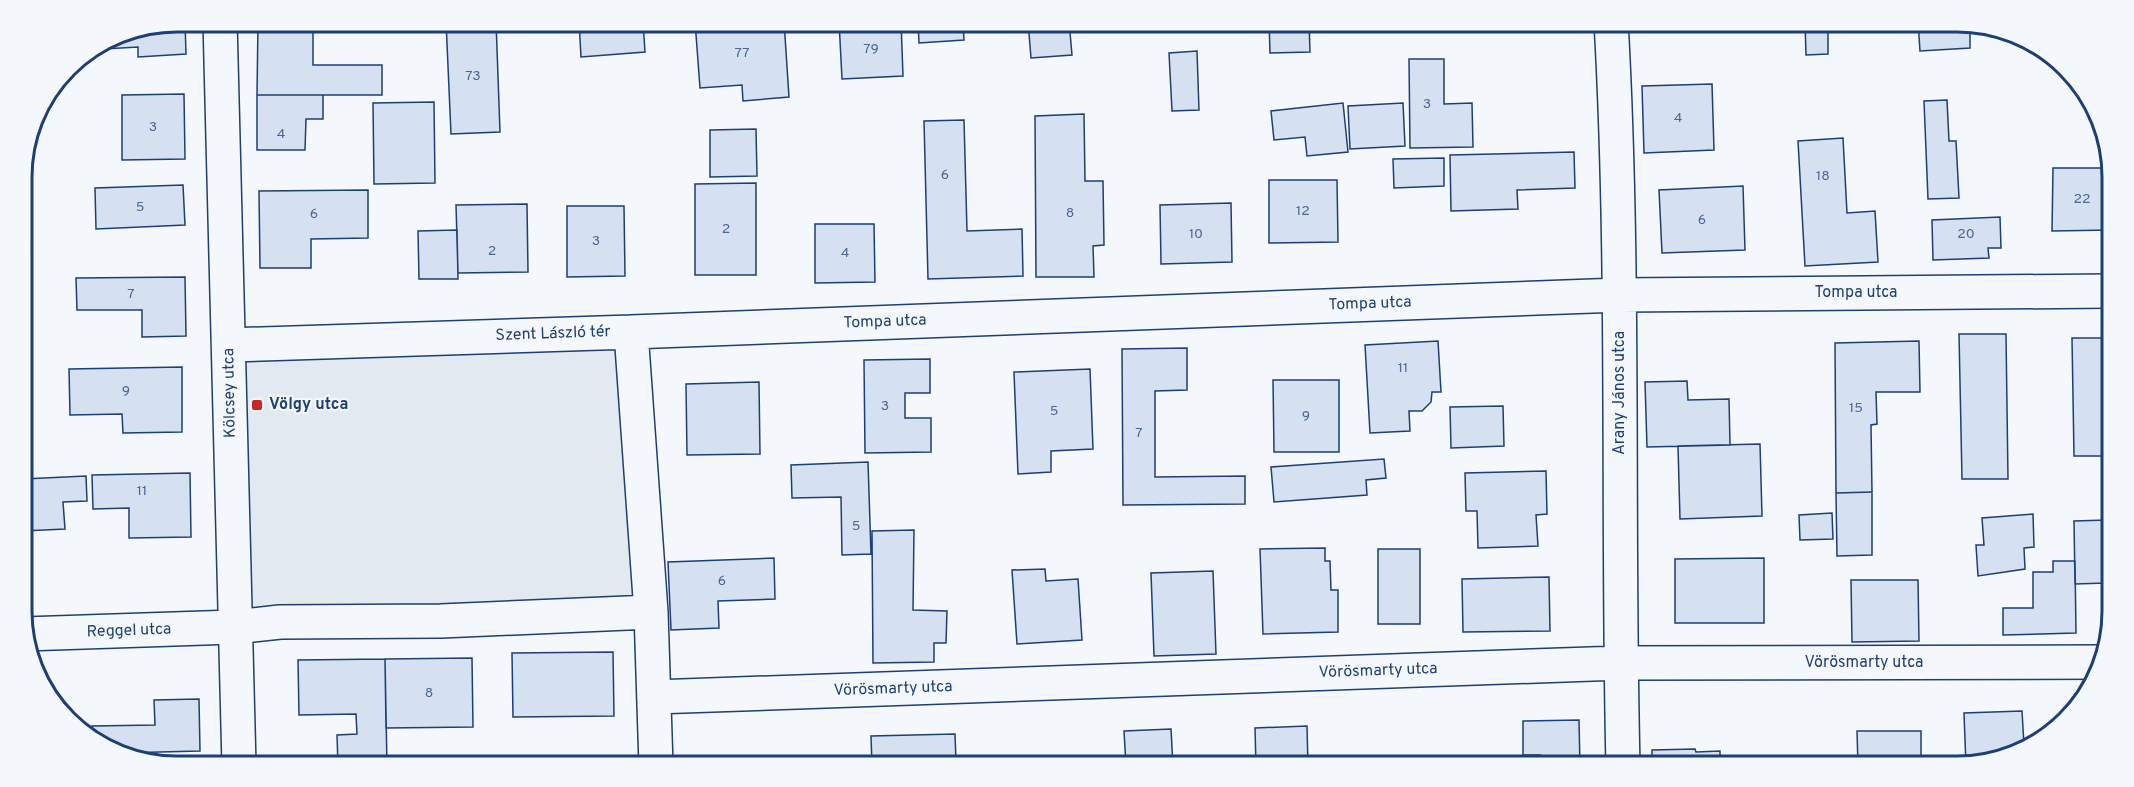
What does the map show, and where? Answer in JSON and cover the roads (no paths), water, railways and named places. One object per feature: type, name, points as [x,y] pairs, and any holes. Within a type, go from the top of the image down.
[{"type":"street","name":"Kölcsey utca","points":[[220,32],[239,756]]},
{"type":"street","name":"Arany János utca","points":[[1612,32],[1617,116],[1620,295],[1620,663],[1623,755]]},
{"type":"street","name":"Tompa utca","points":[[631,332],[1620,295],[2102,291]]},
{"type":"street","name":"Szent László tér","points":[[230,345],[631,332],[651,612],[656,756]]},
{"type":"street","points":[[234,627],[280,622],[441,621],[651,612]]},
{"type":"street","name":"Reggel utca","points":[[33,634],[234,627]]},
{"type":"street","name":"Vörösmarty utca","points":[[654,697],[1620,663],[2093,662]]},
{"type":"place","name":"Völgy utca","points":[[257,405]]}]
